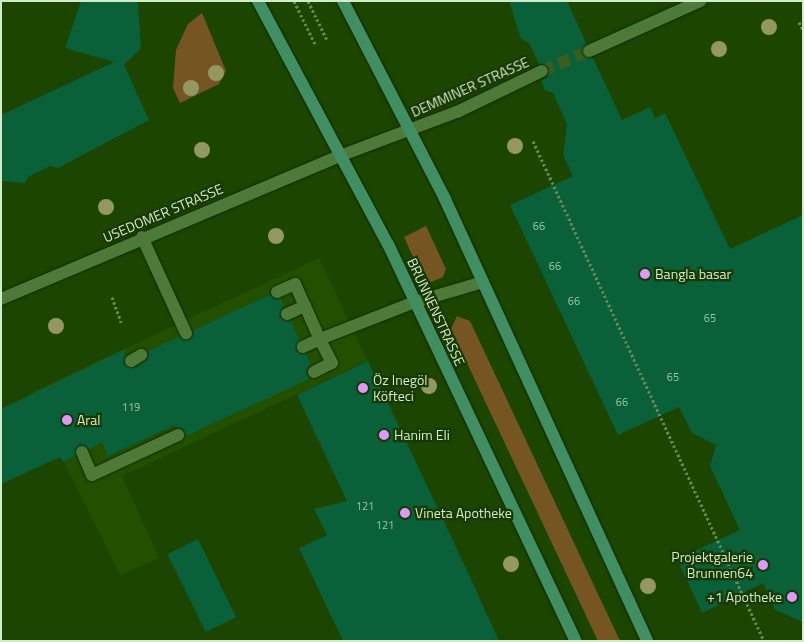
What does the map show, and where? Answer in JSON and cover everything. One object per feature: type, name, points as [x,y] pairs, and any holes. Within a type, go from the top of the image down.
[{"type":"main road","name":"BRUNNENSTRASSE","points":[[258,1],[337,157],[415,302],[576,641]]},
{"type":"main road","points":[[343,1],[409,130],[483,282],[647,641]]},
{"type":"street","points":[[589,51],[700,1]]},
{"type":"street","name":"DEMMINER STRASSE","points":[[337,157],[409,130],[542,71]]},
{"type":"street","name":"USEDOMER STRASSE","points":[[1,299],[142,237],[337,157]]},
{"type":"street","points":[[142,237],[186,333]]},
{"type":"street","points":[[303,347],[415,302],[483,282]]},
{"type":"street","points":[[277,292],[294,284],[332,363],[314,372]]},
{"type":"street","points":[[287,314],[305,306]]},
{"type":"street","points":[[82,452],[92,475],[178,435]]},
{"type":"path","points":[[294,1],[316,46]]},
{"type":"path","points":[[308,1],[327,40]]},
{"type":"path","points":[[799,22],[803,30]]},
{"type":"path","points":[[533,141],[764,641]]},
{"type":"path","points":[[112,297],[121,322]]},
{"type":"shaded area","points":[[202,13],[226,71],[219,84],[180,103],[173,88],[176,50],[188,24]]},
{"type":"shaded area","points":[[426,226],[446,269],[443,277],[431,282],[423,279],[404,237]]},
{"type":"shaded area","points":[[319,258],[368,361],[122,476],[159,558],[120,575],[30,393]]},
{"type":"shaded area","points":[[457,316],[470,321],[620,641],[598,641],[451,329]]},
{"type":"building","points":[[81,1],[138,1],[141,48],[124,65],[149,120],[58,168],[50,166],[28,177],[25,183],[1,181],[1,115],[114,62],[65,48]]},
{"type":"building","points":[[509,1],[567,1],[586,43],[582,55],[593,58],[622,120],[650,107],[655,118],[665,113],[730,249],[803,215],[803,622],[775,610],[763,583],[702,613],[677,559],[740,530],[710,466],[716,445],[692,433],[679,407],[618,435],[510,205],[573,176],[563,155],[567,124],[553,93],[545,90],[541,81],[548,76],[549,68],[539,64],[529,43],[521,39]]},
{"type":"building","points":[[269,295],[281,299],[284,306],[279,317],[291,321],[299,340],[296,351],[306,354],[311,364],[306,371],[309,379],[186,436],[183,429],[173,426],[108,456],[102,442],[89,449],[79,444],[75,456],[63,462],[60,457],[1,484],[1,409],[125,349],[124,365],[135,368],[148,359],[148,351],[179,337],[190,340],[194,330]]},
{"type":"building","points":[[368,361],[499,641],[343,641],[299,548],[327,535],[314,509],[347,501],[297,395]]},
{"type":"building","points":[[198,539],[236,617],[206,632],[167,554]]},
{"type":"tunnel","points":[[542,71],[589,51]]},
{"type":"place","name":"Bangla basar","points":[[645,274]]},
{"type":"place","name":"Öz Inegöl Köfteci","points":[[363,388]]},
{"type":"place","name":"Aral","points":[[67,420]]},
{"type":"place","name":"Hanim Eli","points":[[384,435]]},
{"type":"place","name":"Vineta Apotheke","points":[[405,513]]},
{"type":"place","name":"Projektgalerie Brunnen64","points":[[763,565]]},
{"type":"place","name":"+1 Apotheke","points":[[792,597]]}]
